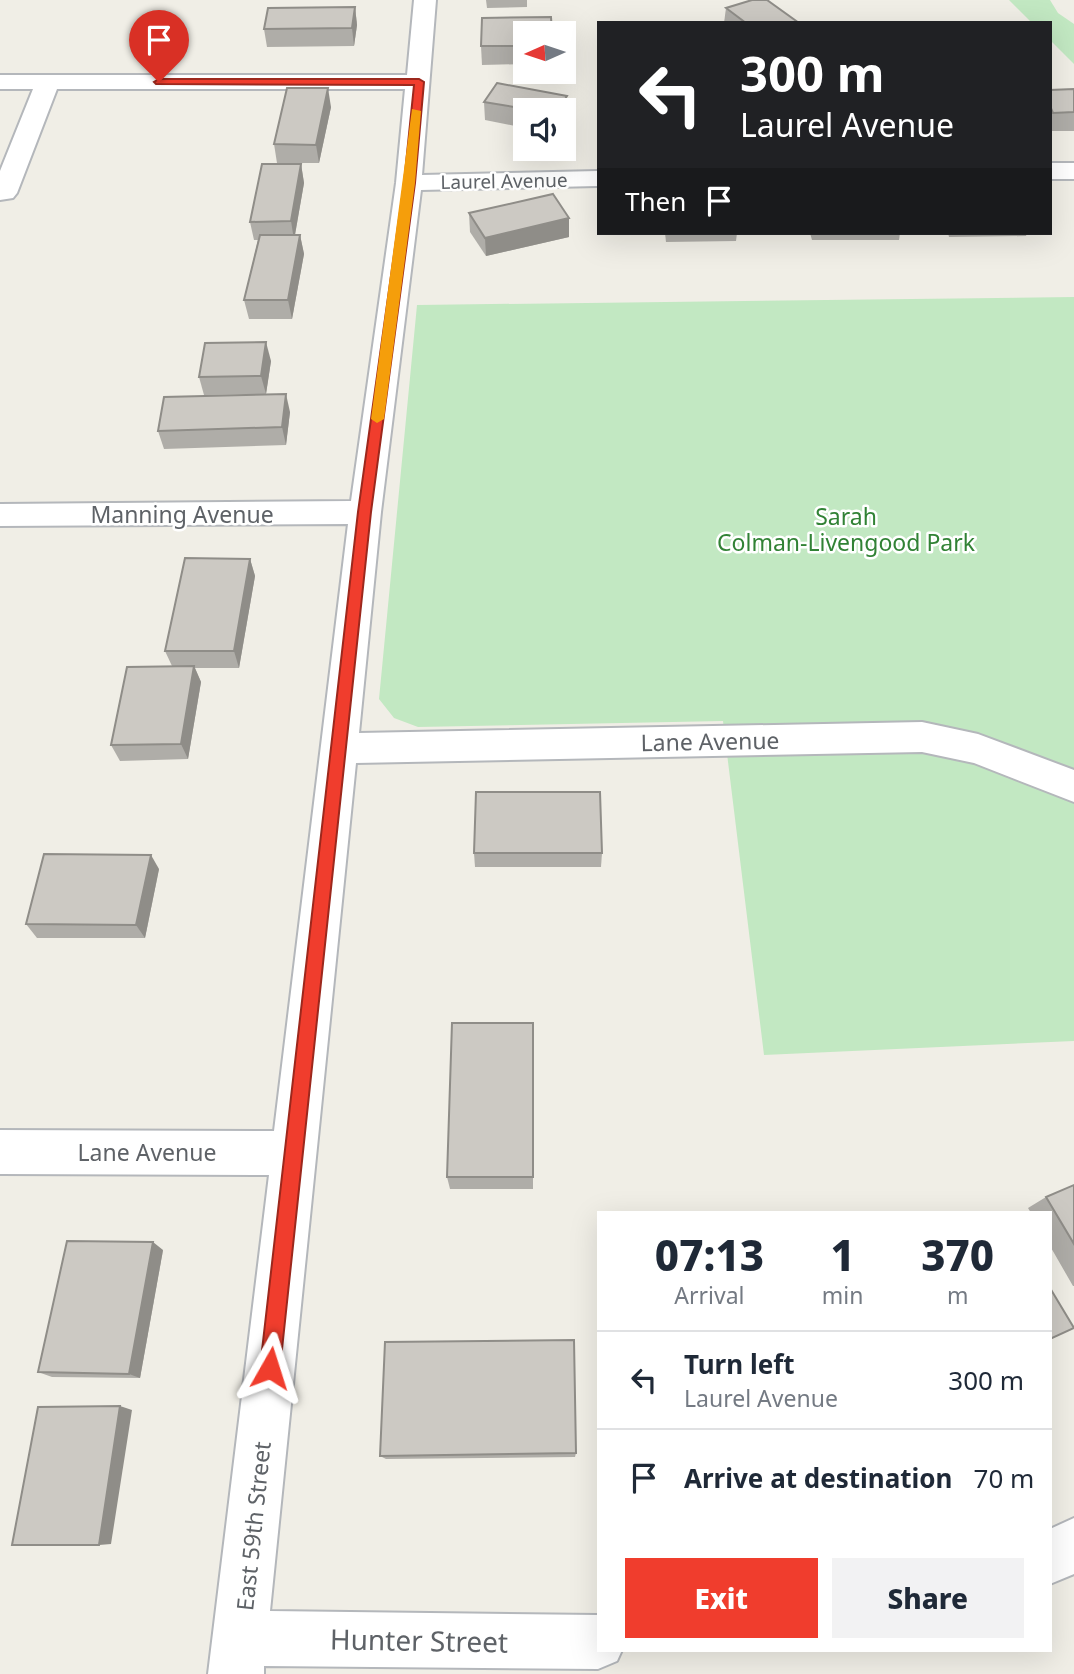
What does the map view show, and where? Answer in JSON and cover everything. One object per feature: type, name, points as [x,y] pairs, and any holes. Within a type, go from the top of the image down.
[{"type":"street","name":"East 59th Street","points":[[238,1656],[365,512],[409,183],[425,0]]},
{"type":"street","points":[[0,82],[419,82]]},
{"type":"street","points":[[5,193],[48,82]]},
{"type":"street","points":[[1052,171],[1074,170]]},
{"type":"street","name":"Laurel Avenue","points":[[409,183],[597,179]]},
{"type":"street","name":"Manning Avenue","points":[[0,515],[365,512]]},
{"type":"street","name":"Lane Avenue","points":[[338,748],[922,737],[978,749],[1074,786]]},
{"type":"street","name":"Lane Avenue","points":[[0,1152],[294,1153]]},
{"type":"street","points":[[1052,1557],[1074,1544]]},
{"type":"street","name":"Hunter Street","points":[[238,1656],[597,1642]]},
{"type":"green space","points":[[1009,0],[1050,0],[1058,13],[1074,24],[1074,64],[1052,42],[1052,21],[1030,21]]},
{"type":"green space","name":"Sarah Colman-Livengood Park","points":[[1074,297],[1074,1041],[764,1055],[723,721],[418,727],[394,718],[379,699],[417,305]]},
{"type":"building","points":[[752,0],[767,0],[796,21],[743,21],[726,8]]},
{"type":"building","points":[[355,7],[352,28],[264,29],[268,8]]},
{"type":"building","points":[[551,17],[551,21],[513,21],[513,46],[481,46],[482,18]]},
{"type":"building","points":[[497,83],[567,96],[513,98],[513,107],[484,102]]},
{"type":"building","points":[[287,88],[328,88],[316,145],[274,144]]},
{"type":"building","points":[[1074,89],[1074,112],[1053,113],[1052,90]]},
{"type":"building","points":[[262,164],[301,164],[291,221],[250,222]]},
{"type":"building","points":[[553,194],[569,218],[485,238],[469,213]]},
{"type":"building","points":[[260,235],[300,235],[288,300],[244,300]]},
{"type":"building","points":[[266,342],[261,376],[199,377],[205,343]]},
{"type":"building","points":[[286,394],[282,427],[158,431],[164,397]]},
{"type":"building","points":[[185,558],[250,559],[234,651],[165,651]]},
{"type":"building","points":[[194,666],[181,744],[111,745],[127,667]]},
{"type":"building","points":[[476,792],[600,792],[602,853],[474,853]]},
{"type":"building","points":[[44,854],[151,855],[136,925],[26,924]]},
{"type":"building","points":[[452,1023],[533,1023],[533,1177],[447,1177]]},
{"type":"building","points":[[1074,1185],[1074,1244],[1046,1197]]},
{"type":"building","points":[[67,1241],[153,1242],[129,1374],[38,1372]]},
{"type":"building","points":[[1052,1291],[1074,1328],[1052,1338]]},
{"type":"building","points":[[574,1340],[576,1453],[380,1456],[385,1342]]},
{"type":"building","points":[[120,1406],[99,1545],[12,1545],[38,1407]]},
{"type":"slow traffic","points":[[377,419],[409,183],[416,111]]},
{"type":"route","points":[[159,82],[419,82],[409,183],[365,512],[270,1368]]}]
